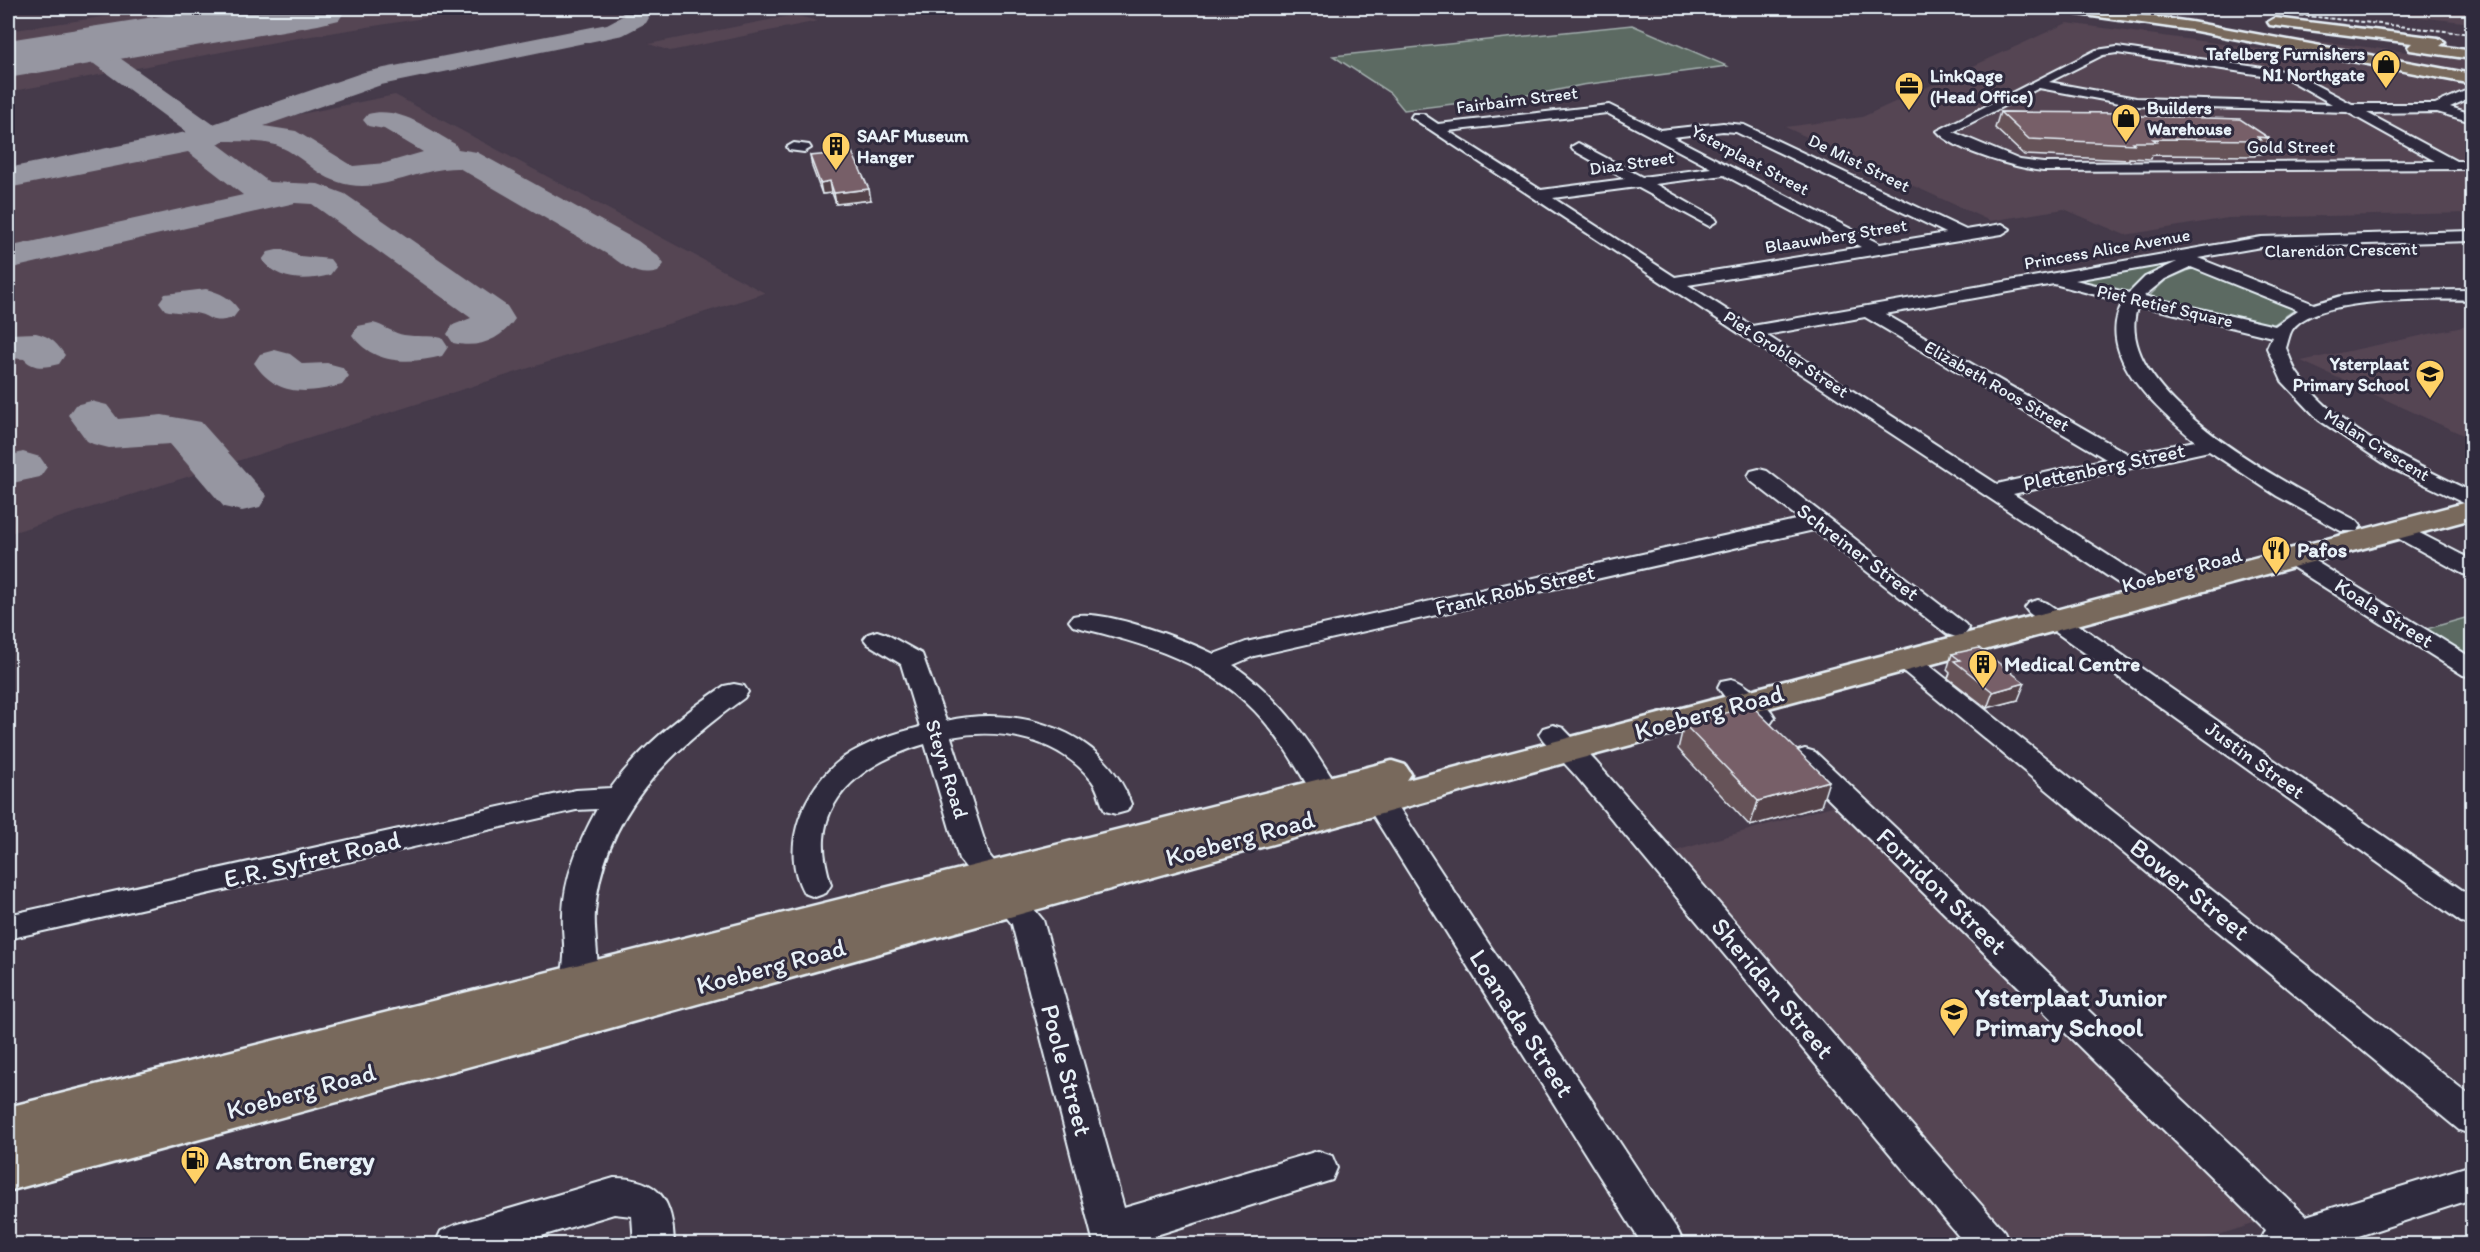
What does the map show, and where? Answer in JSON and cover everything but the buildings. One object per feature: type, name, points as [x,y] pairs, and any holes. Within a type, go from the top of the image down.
[{"type":"main road","points":[[2064,8],[2191,26],[2472,79]]},
{"type":"main road","points":[[2086,8],[2472,53]]},
{"type":"main road","points":[[2096,8],[2472,53]]},
{"type":"main road","points":[[2151,8],[2206,14]]},
{"type":"main road","points":[[2264,20],[2472,45]]},
{"type":"main road","name":"Koeberg Road","points":[[1738,695],[1906,660],[2047,614],[2143,589],[2349,526],[2470,500]]},
{"type":"main road","name":"Koeberg Road","points":[[2143,589],[2294,558],[2400,530],[2470,500]]},
{"type":"main road","name":"Koeberg Road","points":[[8,1168],[578,1000],[999,888],[1325,791],[1560,742],[1738,695],[1956,629],[2047,614]]},
{"type":"main road","name":"Koeberg Road","points":[[999,888],[1379,801],[1560,742]]},
{"type":"main road","name":"Koeberg Road","points":[[8,1128],[578,1000]]},
{"type":"street","name":"Gold Street","points":[[2453,165],[2290,76],[2126,51],[2100,52],[1944,131],[1945,134],[2017,164],[2043,167],[2472,165]]},
{"type":"street","points":[[2441,106],[2453,93],[2472,79]]},
{"type":"street","points":[[2037,84],[2136,102],[2351,108],[2441,106],[2472,118]]},
{"type":"street","points":[[2441,106],[2472,92]]},
{"type":"street","name":"Ysterplaat Street","points":[[1603,108],[1615,111],[1660,134],[1878,249]]},
{"type":"street","name":"Fairbairn Street","points":[[1436,135],[1603,108]]},
{"type":"street","name":"Piet Grobler Street","points":[[1418,117],[1436,135],[1465,146],[2143,589]]},
{"type":"street","name":"De Mist Street","points":[[1660,134],[1723,127],[1739,128],[1963,235]]},
{"type":"street","points":[[1578,147],[1709,221]]},
{"type":"street","name":"Diaz Street","points":[[1541,195],[1728,170]]},
{"type":"street","name":"Blaauwberg Street","points":[[1675,282],[2002,229]]},
{"type":"street","points":[[2367,242],[2472,236]]},
{"type":"street","name":"Clarendon Crescent","points":[[2349,526],[2264,479],[2212,444],[2163,403],[2132,361],[2125,340],[2124,322],[2133,299],[2154,278],[2185,259],[2271,249],[2367,242],[2472,252]]},
{"type":"street","name":"Princess Alice Avenue","points":[[1752,332],[2050,279],[2185,259]]},
{"type":"street","name":"Piet Retief Square","points":[[2185,259],[2312,309]]},
{"type":"street","name":"Piet Retief Square","points":[[2050,279],[2280,333]]},
{"type":"street","points":[[2280,333],[2299,316],[2328,303],[2377,296],[2472,295]]},
{"type":"street","name":"Elizabeth Roos Street","points":[[1869,312],[2125,461]]},
{"type":"street","name":"Malan Crescent","points":[[2280,333],[2277,350],[2280,360],[2288,376],[2311,403],[2342,428],[2376,449],[2470,500]]},
{"type":"street","name":"Plettenberg Street","points":[[1996,491],[2125,461],[2212,444]]},
{"type":"street","name":"Schreiner Street","points":[[1759,476],[1956,629]]},
{"type":"street","name":"Frank Robb Street","points":[[1214,664],[1246,650],[1818,522]]},
{"type":"street","points":[[2400,530],[2472,570]]},
{"type":"street","name":"Koala Street","points":[[2294,558],[2472,669]]},
{"type":"street","name":"Justin Street","points":[[2047,614],[2472,913]]},
{"type":"street","points":[[1083,621],[1150,636],[1214,664],[1236,679],[1265,704],[1291,736],[1325,791]]},
{"type":"street","name":"Steyn Road","points":[[877,639],[913,660],[973,855],[999,888]]},
{"type":"street","name":"Bower Street","points":[[1906,660],[2472,1119]]},
{"type":"street","points":[[578,1000],[581,956],[579,911],[585,880],[591,852],[618,798],[644,763],[660,747],[688,723],[734,692]]},
{"type":"street","name":"Forridon Street","points":[[1738,695],[2295,1242]]},
{"type":"street","points":[[815,885],[808,856],[810,829],[822,804],[839,778],[866,758],[896,742],[966,726],[1001,726],[1035,731],[1065,742],[1089,759],[1107,780],[1116,804]]},
{"type":"street","name":"Sheridan Street","points":[[1560,742],[1990,1245]]},
{"type":"street","name":"E.R. Syfret Road","points":[[8,927],[576,800],[618,798]]},
{"type":"street","name":"Loanada Street","points":[[1379,801],[1664,1245]]},
{"type":"street","name":"Poole Street","points":[[999,888],[1027,920],[1112,1238]]},
{"type":"street","points":[[1112,1238],[1318,1168]]},
{"type":"street","points":[[2295,1242],[2472,1182]]},
{"type":"street","points":[[455,1245],[614,1196],[632,1195],[646,1201],[652,1214],[654,1245]]},
{"type":"shaded area","points":[[163,8],[487,8],[286,40],[8,92],[8,31]]},
{"type":"shaded area","points":[[2323,8],[2472,8],[2472,23],[2354,10]]},
{"type":"shaded area","points":[[794,15],[818,21],[670,51],[649,44]]},
{"type":"shaded area","points":[[2067,23],[2334,59],[2472,83],[2472,213],[2228,218],[2125,235],[2064,209],[1990,221],[1785,127],[1862,117]]},
{"type":"shaded area","points":[[2236,31],[2472,60],[2472,69],[2461,70],[2318,47]]},
{"type":"shaded area","points":[[395,95],[765,293],[8,534],[8,173]]},
{"type":"shaded area","name":"Ysterplaat Primary School","points":[[2472,325],[2472,439],[2301,361]]},
{"type":"shaded area","name":"Ysterplaat Junior Primary School","points":[[1839,804],[2260,1222],[2189,1244],[2014,1244],[1675,851]]},
{"type":"green space","points":[[1632,25],[1727,66],[1582,85],[1543,93],[1404,110],[1390,93],[1333,56]]},
{"type":"green space","points":[[2171,262],[2175,264],[2146,277],[2128,294],[2066,279]]},
{"type":"green space","points":[[2196,267],[2297,308],[2270,327],[2147,298],[2166,280]]},
{"type":"green space","points":[[2472,616],[2472,661],[2423,630]]},
{"type":"taxiway","points":[[200,138],[374,78],[614,30],[637,18],[636,12],[626,8]]},
{"type":"taxiway","points":[[49,52],[81,49],[94,51],[202,130],[203,134],[200,138]]},
{"type":"taxiway","points":[[378,120],[390,120],[444,151],[441,156],[429,161]]},
{"type":"taxiway","points":[[223,132],[285,137],[339,173],[353,176],[385,173],[434,160],[466,159],[625,249],[645,264]]},
{"type":"taxiway","points":[[168,146],[200,138]]},
{"type":"taxiway","points":[[198,141],[206,139]]},
{"type":"taxiway","points":[[8,178],[198,141]]},
{"type":"taxiway","points":[[198,141],[196,143],[261,192],[295,193]]},
{"type":"taxiway","points":[[8,258],[295,193]]},
{"type":"taxiway","points":[[295,193],[318,194],[333,201],[493,315],[495,319],[488,326],[468,334]]},
{"type":"taxiway","points":[[281,260],[293,267],[317,267]]},
{"type":"taxiway","points":[[179,302],[206,301],[219,310]]},
{"type":"taxiway","points":[[373,335],[393,348],[427,347]]},
{"type":"taxiway","points":[[8,346],[36,346],[44,355]]},
{"type":"taxiway","points":[[275,363],[293,378],[327,376]]},
{"type":"taxiway","points":[[91,415],[103,431],[109,434],[162,429],[185,432],[242,496]]},
{"type":"taxiway","points":[[8,470],[23,467]]},
{"type":"runway","points":[[8,59],[318,8]]},
{"type":"railway","points":[[2234,8],[2472,34]]},
{"type":"place","name":"Tafelberg Furnishers N1 Northgate","points":[[2386,90]]},
{"type":"place","name":"LinkQage (Head Office)","points":[[1909,112]]},
{"type":"place","name":"Builders Warehouse","points":[[2126,144]]},
{"type":"place","name":"SAAF Museum Hanger","points":[[836,172]]},
{"type":"place","name":"Ysterplaat Primary School","points":[[2430,400]]},
{"type":"place","name":"Pafos","points":[[2276,576]]},
{"type":"place","name":"Medical Centre","points":[[1983,690]]},
{"type":"place","name":"Ysterplaat Junior Primary School","points":[[1954,1038]]},
{"type":"place","name":"Astron Energy","points":[[195,1186]]}]
